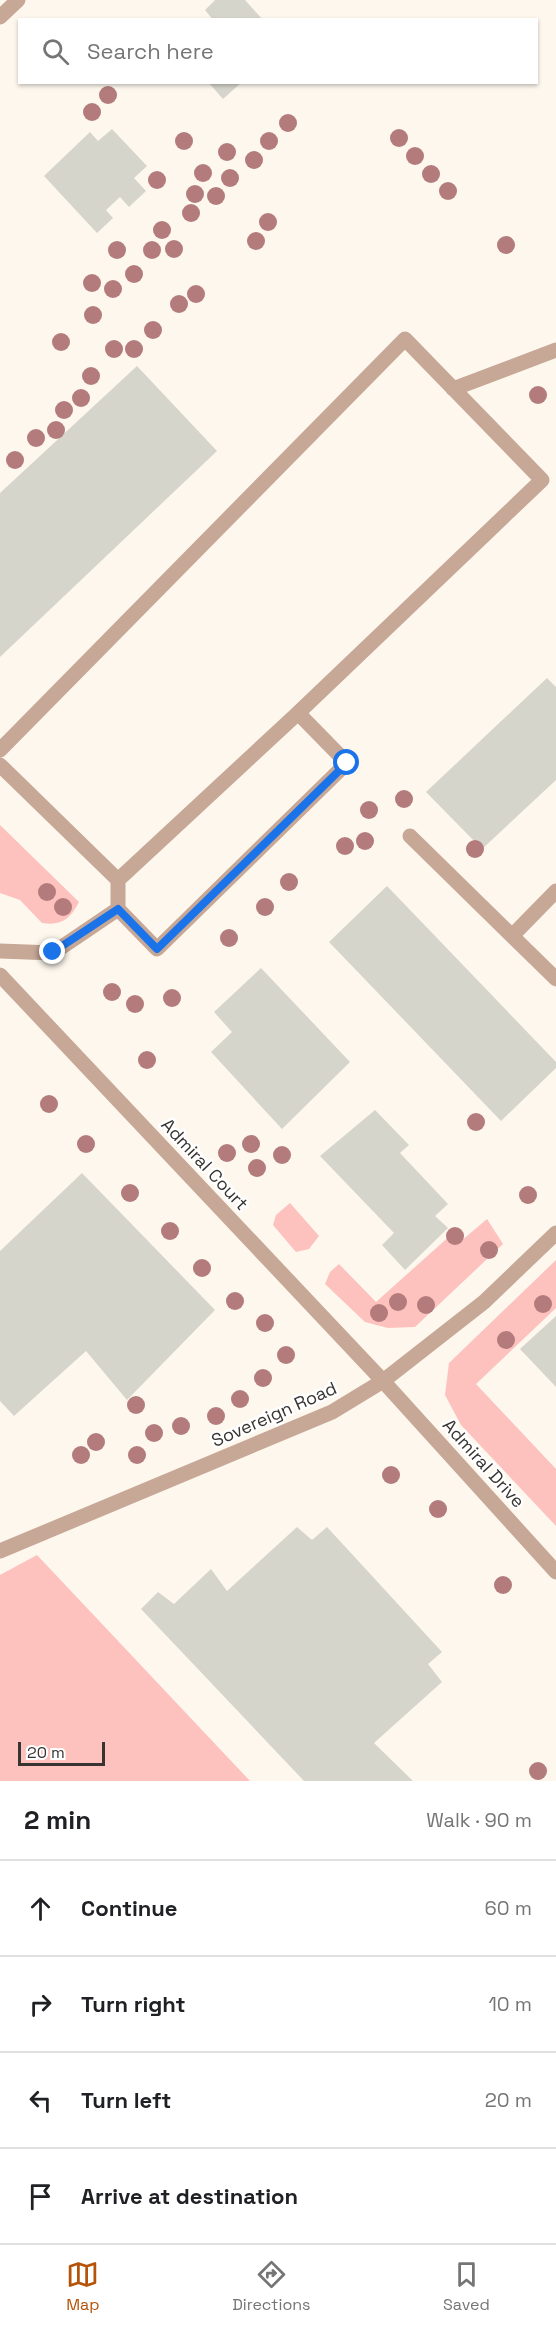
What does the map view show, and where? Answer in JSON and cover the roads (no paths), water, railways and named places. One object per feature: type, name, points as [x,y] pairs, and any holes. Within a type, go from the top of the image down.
[{"type":"street","points":[[0,17],[18,0]]},
{"type":"street","points":[[0,750],[405,339],[542,480],[298,713],[118,880]]},
{"type":"street","points":[[453,389],[556,350]]},
{"type":"street","points":[[0,765],[118,880],[118,909],[157,949],[347,763],[298,713]]},
{"type":"street","points":[[410,836],[556,979]]},
{"type":"street","points":[[512,936],[556,891]]},
{"type":"street","points":[[0,951],[53,952],[118,909]]},
{"type":"street","name":"Admiral Court","points":[[0,975],[382,1381]]},
{"type":"street","name":"Sovereign Road","points":[[0,1551],[332,1412],[382,1381],[484,1302],[556,1233]]},
{"type":"street","name":"Admiral Drive","points":[[382,1381],[556,1572]]}]
